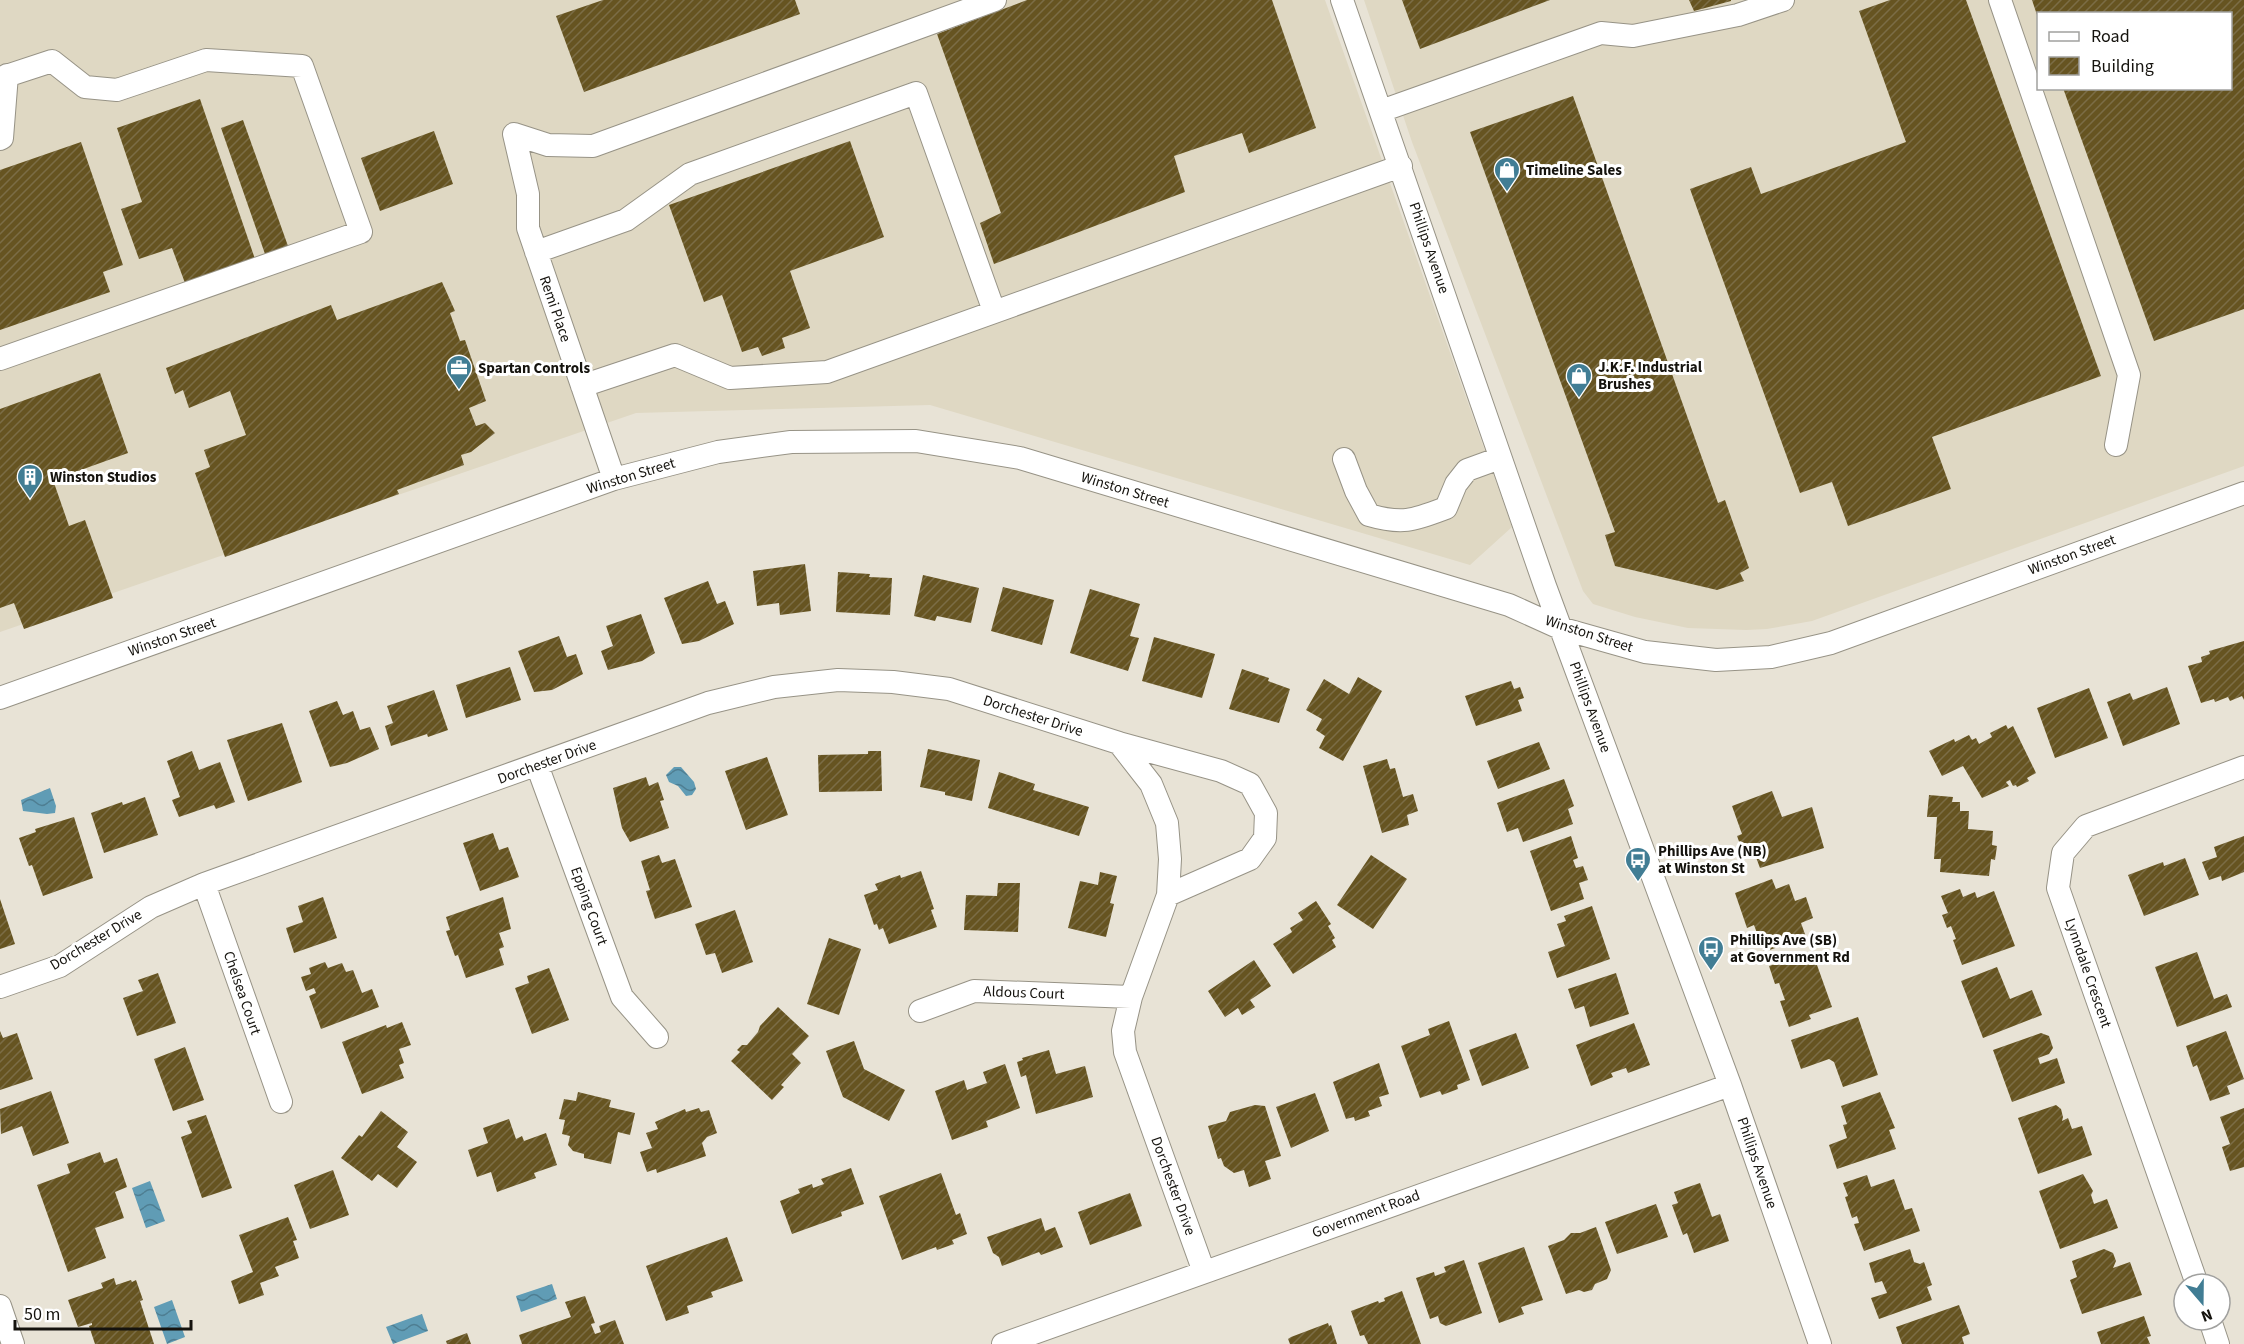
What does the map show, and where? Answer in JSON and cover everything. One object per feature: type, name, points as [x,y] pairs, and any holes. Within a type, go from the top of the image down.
[{"type":"street","name":"Remi Place","points":[[614,479],[528,228],[528,194],[514,134],[548,145],[593,146],[995,0]]},
{"type":"street","name":"Phillips Avenue","points":[[1342,0],[1560,628],[1730,1085],[1820,1344]]},
{"type":"street","points":[[1381,111],[1601,33],[1632,36],[1656,32],[1738,15],[1783,0]]},
{"type":"street","points":[[2000,0],[2129,375],[2116,445]]},
{"type":"street","points":[[0,139],[2,138],[4,77],[52,60],[85,87],[117,90],[206,60],[302,66],[361,232],[0,359]]},
{"type":"street","points":[[536,252],[626,220],[690,174],[916,93],[994,311]]},
{"type":"street","points":[[582,386],[675,355],[730,378],[827,372],[1401,166]]},
{"type":"street","name":"Winston Street","points":[[0,698],[614,479],[718,452],[791,442],[916,441],[1020,459],[1509,606],[1560,628],[1645,652],[1716,660],[1771,657],[1830,643],[2244,493]]},
{"type":"street","points":[[1344,459],[1356,491],[1369,515],[1389,521],[1413,520],[1446,508],[1456,484],[1467,470],[1500,458]]},
{"type":"street","name":"Dorchester Drive","points":[[0,987],[60,966],[151,907],[204,884],[708,703],[774,687],[838,680],[893,682],[949,689],[1119,743],[1221,771],[1250,784],[1266,813],[1265,838],[1250,859],[1168,895]]},
{"type":"street","name":"Dorchester Drive","points":[[1119,743],[1151,784],[1167,823],[1170,859],[1168,895],[1131,997],[1122,1031],[1125,1052],[1204,1272]]},
{"type":"street","name":"Epping Court","points":[[537,765],[622,997],[657,1038]]},
{"type":"street","name":"Lynndale Crescent","points":[[2193,1272],[2058,888],[2062,853],[2086,826],[2244,767]]},
{"type":"street","name":"Chelsea Court","points":[[204,884],[281,1102]]},
{"type":"street","name":"Aldous Court","points":[[920,1011],[974,991],[1131,997]]},
{"type":"street","name":"Government Road","points":[[1003,1344],[1730,1085]]},
{"type":"street","points":[[0,1306],[14,1344]]},
{"type":"shaded area","points":[[0,0],[1325,0],[1512,527],[1470,565],[930,405],[636,413],[0,632]]},
{"type":"shaded area","points":[[1364,0],[2244,0],[2244,466],[1812,621],[1767,629],[1688,628],[1635,617],[1593,604],[1583,591],[1412,142]]},
{"type":"water","points":[[674,767],[681,767],[694,782],[696,789],[692,795],[686,796],[678,786],[669,782],[666,775]]},
{"type":"water","points":[[50,788],[56,806],[55,813],[23,811],[21,800]]},
{"type":"water","points":[[150,1181],[165,1221],[146,1228],[132,1188]]},
{"type":"water","points":[[552,1284],[557,1299],[521,1312],[516,1296]]},
{"type":"water","points":[[172,1300],[185,1337],[167,1344],[154,1307]]},
{"type":"water","points":[[422,1314],[428,1331],[393,1344],[386,1327]]},
{"type":"building","points":[[603,0],[795,0],[800,14],[584,92],[556,16]]},
{"type":"building","points":[[1027,0],[1272,0],[1316,128],[1249,153],[1242,133],[1174,156],[1185,192],[994,264],[980,223],[1001,213],[937,34]]},
{"type":"building","points":[[1402,0],[1550,0],[1420,49]]},
{"type":"building","points":[[1689,0],[1731,0],[1731,1],[1694,11]]},
{"type":"building","points":[[1890,0],[1966,0],[2101,376],[1932,437],[1951,489],[1848,526],[1832,482],[1800,493],[1690,189],[1751,167],[1761,194],[1906,142],[1859,11]]},
{"type":"building","points":[[2032,0],[2244,0],[2244,309],[2154,341],[2064,90],[2232,90],[2232,12],[2037,12],[2037,15]]},
{"type":"building","points":[[1573,96],[1718,503],[1725,500],[1749,568],[1740,573],[1744,581],[1717,590],[1615,566],[1605,535],[1615,532],[1470,132]]},
{"type":"building","points":[[200,99],[255,259],[185,283],[172,248],[139,259],[121,209],[142,202],[117,128]]},
{"type":"building","points":[[243,120],[288,246],[265,254],[221,128]]},
{"type":"building","points":[[434,131],[453,184],[380,211],[361,158]]},
{"type":"building","points":[[850,141],[884,237],[790,271],[810,328],[782,338],[785,348],[762,356],[758,347],[742,352],[722,295],[704,302],[669,205]]},
{"type":"building","points":[[81,142],[123,265],[103,272],[110,292],[0,330],[0,170]]},
{"type":"building","points":[[442,282],[455,311],[450,313],[460,341],[465,340],[486,401],[469,408],[476,426],[485,423],[495,433],[471,452],[461,455],[464,465],[397,490],[399,494],[225,557],[195,473],[210,467],[204,450],[246,435],[230,391],[189,408],[183,390],[175,394],[166,368],[331,305],[337,320]]},
{"type":"building","name":"Winston Studios","points":[[100,373],[128,453],[53,480],[69,526],[85,520],[113,598],[24,629],[14,603],[0,608],[0,409]]},
{"type":"building","points":[[805,564],[811,611],[780,615],[779,603],[757,606],[753,571]]},
{"type":"building","points":[[838,572],[892,578],[890,615],[836,612]]},
{"type":"building","points":[[923,575],[979,588],[971,623],[937,616],[935,621],[914,616]]},
{"type":"building","points":[[708,581],[717,604],[725,601],[734,624],[699,641],[682,644],[664,598]]},
{"type":"building","points":[[1003,587],[1054,600],[1042,645],[991,631]]},
{"type":"building","points":[[1090,589],[1140,604],[1130,636],[1139,638],[1128,671],[1070,653]]},
{"type":"building","points":[[641,614],[655,653],[642,661],[608,670],[601,651],[613,646],[606,626]]},
{"type":"building","points":[[559,636],[567,657],[576,654],[583,674],[552,690],[534,692],[518,651]]},
{"type":"building","points":[[1154,637],[1215,654],[1202,698],[1142,681]]},
{"type":"building","points":[[2244,641],[2244,700],[2242,696],[2230,701],[2228,697],[2215,702],[2214,699],[2201,703],[2188,666],[2202,662],[2201,657],[2210,654],[2209,651]]},
{"type":"building","points":[[510,667],[521,700],[466,718],[456,685]]},
{"type":"building","points":[[1242,669],[1269,678],[1268,681],[1290,689],[1279,723],[1229,709]]},
{"type":"building","points":[[1358,677],[1382,691],[1343,761],[1319,748],[1325,736],[1316,730],[1322,719],[1306,710],[1324,679],[1349,694]]},
{"type":"building","points":[[1511,681],[1514,689],[1520,687],[1524,698],[1518,700],[1522,711],[1476,726],[1465,696]]},
{"type":"building","points":[[2167,687],[2180,724],[2123,746],[2107,702],[2130,693],[2133,700]]},
{"type":"building","points":[[2089,688],[2108,738],[2055,758],[2037,708]]},
{"type":"building","points":[[434,690],[448,730],[428,737],[427,734],[391,746],[385,726],[393,723],[387,706]]},
{"type":"building","points":[[337,701],[343,715],[353,711],[360,730],[370,727],[379,749],[347,763],[330,767],[309,711]]},
{"type":"building","points":[[282,723],[302,782],[248,801],[227,740]]},
{"type":"building","points":[[2006,725],[2008,729],[2013,726],[2036,773],[2027,778],[2029,781],[2017,787],[2013,786],[2010,780],[2006,782],[2009,786],[1982,798],[1963,766],[1942,776],[1929,751],[1954,739],[1955,742],[1969,735],[1972,740],[1976,738],[1979,744],[1992,737],[1990,733]]},
{"type":"building","points":[[1539,742],[1550,769],[1498,789],[1487,761]]},
{"type":"building","points":[[928,749],[980,760],[972,801],[920,787]]},
{"type":"building","points":[[192,751],[199,770],[220,762],[235,802],[216,809],[214,805],[179,817],[172,800],[180,797],[167,761]]},
{"type":"building","points":[[868,751],[881,751],[882,791],[819,792],[818,755],[868,754]]},
{"type":"building","points":[[767,757],[788,815],[746,830],[725,771]]},
{"type":"building","points":[[1387,759],[1390,769],[1395,768],[1403,797],[1413,794],[1418,811],[1407,815],[1409,825],[1382,833],[1363,766]]},
{"type":"building","points":[[999,772],[1035,784],[1033,790],[1089,807],[1079,836],[988,808]]},
{"type":"building","points":[[646,777],[649,786],[658,782],[664,800],[660,801],[669,828],[630,842],[622,828],[613,788]]},
{"type":"building","points":[[1564,779],[1574,806],[1568,809],[1573,824],[1523,842],[1518,828],[1507,832],[1497,803]]},
{"type":"building","points":[[1772,791],[1782,817],[1812,807],[1824,848],[1760,868],[1754,852],[1744,855],[1737,836],[1742,834],[1732,806]]},
{"type":"building","points":[[1929,795],[1953,797],[1952,802],[1960,802],[1960,811],[1969,811],[1968,829],[1993,831],[1992,845],[1997,846],[1995,860],[1991,859],[1989,876],[1940,872],[1941,859],[1934,859],[1937,817],[1927,817]]},
{"type":"building","points":[[145,797],[158,835],[104,853],[91,813]]},
{"type":"building","points":[[74,817],[93,878],[43,896],[19,838],[36,832],[35,829]]},
{"type":"building","points":[[493,833],[499,850],[508,847],[519,877],[480,891],[463,843]]},
{"type":"building","points":[[1571,836],[1578,858],[1573,860],[1576,868],[1583,866],[1588,880],[1579,883],[1584,899],[1551,911],[1530,851]]},
{"type":"building","points":[[2244,836],[2244,872],[2222,881],[2221,876],[2209,880],[2202,862],[2217,857],[2214,847]]},
{"type":"building","points":[[659,855],[662,863],[675,859],[692,907],[655,919],[646,891],[650,890],[641,861]]},
{"type":"building","points":[[1371,855],[1407,879],[1373,929],[1337,905]]},
{"type":"building","points":[[2185,858],[2199,895],[2144,916],[2128,875],[2163,862],[2164,866]]},
{"type":"building","points":[[921,871],[934,909],[931,910],[937,927],[889,944],[883,928],[879,930],[877,924],[874,925],[864,895],[878,890],[875,884],[900,875],[901,878]]},
{"type":"building","points":[[1100,872],[1117,876],[1110,903],[1114,904],[1106,937],[1068,928],[1080,881],[1098,885]]},
{"type":"building","points":[[1772,879],[1776,889],[1789,884],[1795,901],[1806,897],[1813,918],[1801,923],[1806,937],[1764,952],[1754,925],[1747,928],[1735,893]]},
{"type":"building","points":[[998,883],[1020,883],[1018,932],[964,930],[966,895],[997,896]]},
{"type":"building","points":[[1960,889],[1963,897],[1975,892],[1977,898],[1994,891],[2015,946],[1962,965],[1953,940],[1956,939],[1951,926],[1947,928],[1942,915],[1948,913],[1941,896]]},
{"type":"building","points":[[323,897],[337,938],[294,953],[286,928],[303,922],[298,906]]},
{"type":"building","points":[[503,897],[511,929],[499,933],[504,947],[499,949],[504,965],[466,978],[446,931],[450,930],[446,917]]},
{"type":"building","points":[[0,899],[15,944],[0,949]]},
{"type":"building","points":[[1316,901],[1331,924],[1328,926],[1335,938],[1332,940],[1336,947],[1293,974],[1273,944],[1292,932],[1290,928],[1303,920],[1298,913]]},
{"type":"building","points":[[1592,906],[1610,959],[1557,978],[1548,952],[1565,946],[1557,924],[1566,921],[1564,916]]},
{"type":"building","points":[[735,910],[753,962],[722,973],[715,953],[706,955],[695,924]]},
{"type":"building","points":[[829,938],[861,949],[839,1015],[807,1004]]},
{"type":"building","points":[[1812,951],[1832,1007],[1809,1015],[1811,1019],[1789,1027],[1780,1001],[1785,1000],[1779,983],[1775,984],[1769,966]]},
{"type":"building","points":[[2197,952],[2214,999],[2227,994],[2232,1007],[2177,1027],[2155,967]]},
{"type":"building","points":[[1254,960],[1271,986],[1250,1000],[1255,1007],[1242,1015],[1238,1008],[1225,1017],[1208,991]]},
{"type":"building","points":[[325,962],[328,968],[342,963],[346,972],[353,970],[362,993],[372,989],[379,1007],[321,1029],[309,996],[316,993],[314,988],[306,991],[301,977],[311,974],[309,968]]},
{"type":"building","points":[[1997,967],[2010,999],[2032,990],[2042,1015],[1983,1038],[1961,981]]},
{"type":"building","points":[[549,968],[569,1020],[532,1034],[515,988],[529,983],[527,976]]},
{"type":"building","points":[[158,973],[176,1023],[137,1036],[123,998],[143,991],[138,980]]},
{"type":"building","points":[[1616,973],[1629,1014],[1590,1027],[1584,1006],[1575,1009],[1568,989]]},
{"type":"building","points":[[778,1007],[809,1036],[792,1054],[801,1063],[781,1085],[784,1087],[772,1100],[731,1061],[740,1052],[737,1050],[742,1045],[747,1045],[760,1026]]},
{"type":"building","points":[[1858,1017],[1878,1075],[1843,1087],[1834,1062],[1829,1059],[1801,1069],[1791,1040]]},
{"type":"building","points":[[1449,1021],[1470,1080],[1457,1085],[1458,1089],[1442,1095],[1440,1091],[1420,1098],[1401,1046],[1430,1035],[1428,1029]]},
{"type":"building","points":[[402,1022],[411,1045],[399,1049],[404,1063],[399,1065],[404,1078],[362,1094],[342,1042],[386,1025],[387,1028]]},
{"type":"building","points":[[1634,1023],[1650,1065],[1628,1073],[1626,1068],[1611,1073],[1613,1077],[1591,1086],[1576,1045]]},
{"type":"building","points":[[0,1031],[3,1038],[17,1033],[33,1079],[0,1090]]},
{"type":"building","points":[[2226,1031],[2244,1079],[2227,1086],[2230,1094],[2210,1101],[2197,1065],[2193,1067],[2186,1046]]},
{"type":"building","points":[[1516,1033],[1529,1068],[1482,1086],[1469,1050]]},
{"type":"building","points":[[2041,1033],[2049,1036],[2053,1048],[2049,1054],[2038,1058],[2040,1064],[2057,1058],[2065,1083],[2012,1102],[1993,1050]]},
{"type":"building","points":[[854,1041],[864,1069],[905,1090],[889,1121],[843,1097],[826,1051]]},
{"type":"building","points":[[185,1047],[204,1100],[173,1111],[154,1059]]},
{"type":"building","points":[[1049,1050],[1056,1074],[1085,1066],[1093,1097],[1036,1114],[1026,1075],[1021,1077],[1017,1062],[1023,1060],[1022,1058]]},
{"type":"building","points":[[1379,1063],[1389,1094],[1379,1097],[1382,1106],[1368,1111],[1370,1116],[1355,1121],[1354,1117],[1346,1119],[1333,1082]]},
{"type":"building","points":[[1005,1064],[1020,1108],[986,1121],[988,1127],[952,1140],[935,1091],[964,1080],[967,1090],[987,1083],[983,1072]]},
{"type":"building","points":[[51,1091],[69,1143],[33,1156],[22,1126],[1,1134],[0,1109]]},
{"type":"building","points":[[578,1092],[611,1100],[609,1107],[635,1113],[630,1135],[618,1132],[611,1164],[584,1158],[584,1154],[573,1151],[568,1145],[570,1136],[562,1134],[565,1120],[559,1119],[564,1099],[576,1101]]},
{"type":"building","points":[[1880,1092],[1895,1128],[1889,1130],[1896,1149],[1837,1169],[1829,1145],[1847,1138],[1843,1125],[1847,1124],[1841,1106]]},
{"type":"building","points":[[1315,1093],[1329,1131],[1291,1148],[1276,1107]]},
{"type":"building","points":[[1255,1105],[1265,1106],[1281,1156],[1265,1161],[1271,1179],[1249,1187],[1244,1170],[1234,1173],[1224,1166],[1221,1158],[1218,1159],[1208,1126],[1226,1121],[1230,1112]]},
{"type":"building","points":[[2056,1105],[2061,1109],[2062,1121],[2068,1118],[2072,1129],[2082,1126],[2092,1155],[2038,1174],[2018,1118]]},
{"type":"building","points":[[699,1108],[701,1112],[709,1110],[717,1133],[707,1137],[702,1143],[706,1156],[657,1173],[656,1169],[647,1172],[640,1152],[652,1148],[646,1133],[658,1129],[655,1122],[685,1109],[686,1112]]},
{"type":"building","points":[[2244,1108],[2244,1167],[2230,1171],[2222,1147],[2230,1144],[2220,1117]]},
{"type":"building","points":[[381,1111],[408,1132],[397,1147],[417,1162],[397,1188],[378,1174],[372,1181],[341,1158],[359,1135],[362,1137]]},
{"type":"building","points":[[206,1115],[232,1188],[202,1198],[181,1137],[192,1133],[187,1121]]},
{"type":"building","points":[[509,1119],[516,1139],[522,1136],[524,1141],[546,1133],[557,1165],[534,1173],[536,1178],[497,1192],[491,1172],[477,1177],[468,1150],[488,1143],[483,1128]]},
{"type":"building","points":[[100,1152],[104,1163],[117,1158],[127,1187],[115,1192],[124,1218],[95,1228],[106,1258],[68,1272],[37,1185],[70,1173],[67,1164]]},
{"type":"building","points":[[851,1168],[864,1204],[841,1212],[842,1216],[792,1234],[780,1201],[800,1193],[798,1189],[812,1184],[813,1188],[824,1184],[821,1179]]},
{"type":"building","points":[[333,1170],[349,1215],[310,1229],[294,1185]]},
{"type":"building","points":[[941,1173],[956,1215],[960,1213],[967,1234],[952,1240],[954,1244],[937,1250],[936,1247],[902,1260],[879,1196]]},
{"type":"building","points":[[2083,1174],[2093,1191],[2091,1195],[2094,1204],[2107,1199],[2118,1228],[2060,1249],[2039,1191]]},
{"type":"building","points":[[1867,1175],[1871,1187],[1894,1179],[1905,1210],[1912,1208],[1920,1231],[1864,1251],[1854,1224],[1859,1223],[1857,1216],[1852,1218],[1843,1183]]},
{"type":"building","points":[[1700,1183],[1712,1217],[1720,1214],[1729,1241],[1694,1253],[1687,1233],[1683,1235],[1672,1205],[1678,1203],[1674,1192]]},
{"type":"building","points":[[1130,1193],[1142,1226],[1090,1245],[1078,1212]]},
{"type":"building","points":[[1656,1204],[1668,1237],[1617,1254],[1605,1222]]},
{"type":"building","points":[[288,1217],[297,1240],[293,1241],[299,1258],[275,1267],[279,1276],[260,1283],[264,1295],[239,1304],[231,1281],[253,1272],[239,1235]]},
{"type":"building","points":[[1041,1218],[1045,1231],[1055,1227],[1063,1247],[1041,1255],[1039,1252],[1002,1266],[999,1257],[993,1253],[987,1237]]},
{"type":"building","points":[[1596,1227],[1611,1270],[1607,1279],[1595,1284],[1592,1290],[1584,1292],[1579,1290],[1566,1294],[1548,1246],[1564,1240],[1571,1233],[1580,1233]]},
{"type":"building","points":[[727,1237],[743,1281],[711,1292],[713,1297],[687,1306],[689,1313],[666,1321],[646,1266]]},
{"type":"building","points":[[1524,1247],[1543,1300],[1521,1307],[1524,1314],[1499,1323],[1478,1263]]},
{"type":"building","points":[[1910,1249],[1914,1262],[1920,1264],[1924,1262],[1932,1285],[1927,1287],[1932,1300],[1879,1319],[1871,1298],[1887,1293],[1882,1281],[1875,1283],[1869,1263]]},
{"type":"building","points":[[2104,1249],[2113,1253],[2116,1261],[2113,1268],[2130,1262],[2142,1295],[2082,1314],[2070,1280],[2077,1277],[2072,1261]]},
{"type":"building","points":[[1464,1260],[1482,1313],[1446,1326],[1440,1323],[1438,1316],[1430,1319],[1416,1278],[1434,1272],[1435,1276],[1446,1272],[1444,1267]]},
{"type":"building","points":[[114,1278],[116,1285],[136,1280],[143,1300],[140,1301],[154,1344],[95,1344],[89,1326],[92,1323],[78,1327],[68,1300],[103,1288],[101,1283]]},
{"type":"building","points":[[1402,1291],[1421,1344],[1368,1344],[1364,1335],[1360,1336],[1351,1311],[1378,1301],[1379,1303],[1385,1301],[1384,1298]]},
{"type":"building","points":[[585,1296],[595,1323],[591,1324],[595,1334],[601,1332],[599,1326],[615,1320],[624,1344],[522,1344],[519,1335],[571,1317],[565,1302]]},
{"type":"building","points":[[1959,1305],[1970,1334],[1962,1337],[1964,1344],[1902,1344],[1896,1327]]},
{"type":"building","points":[[2144,1316],[2151,1336],[2147,1337],[2150,1344],[2101,1344],[2097,1332]]},
{"type":"building","points":[[1328,1323],[1329,1326],[1331,1325],[1337,1344],[1290,1344],[1288,1339],[1291,1337]]},
{"type":"building","points":[[467,1333],[471,1344],[447,1344],[446,1341]]},
{"type":"place","name":"Timeline Sales","points":[[1507,193]]},
{"type":"place","name":"Spartan Controls","points":[[459,391]]},
{"type":"place","name":"J.K.F. Industrial Brushes","points":[[1579,399]]},
{"type":"place","name":"Winston Studios","points":[[30,500]]},
{"type":"place","name":"Phillips Ave (NB) at Winston St","points":[[1638,883]]},
{"type":"place","name":"Phillips Ave (SB) at Government Rd","points":[[1711,972]]}]
